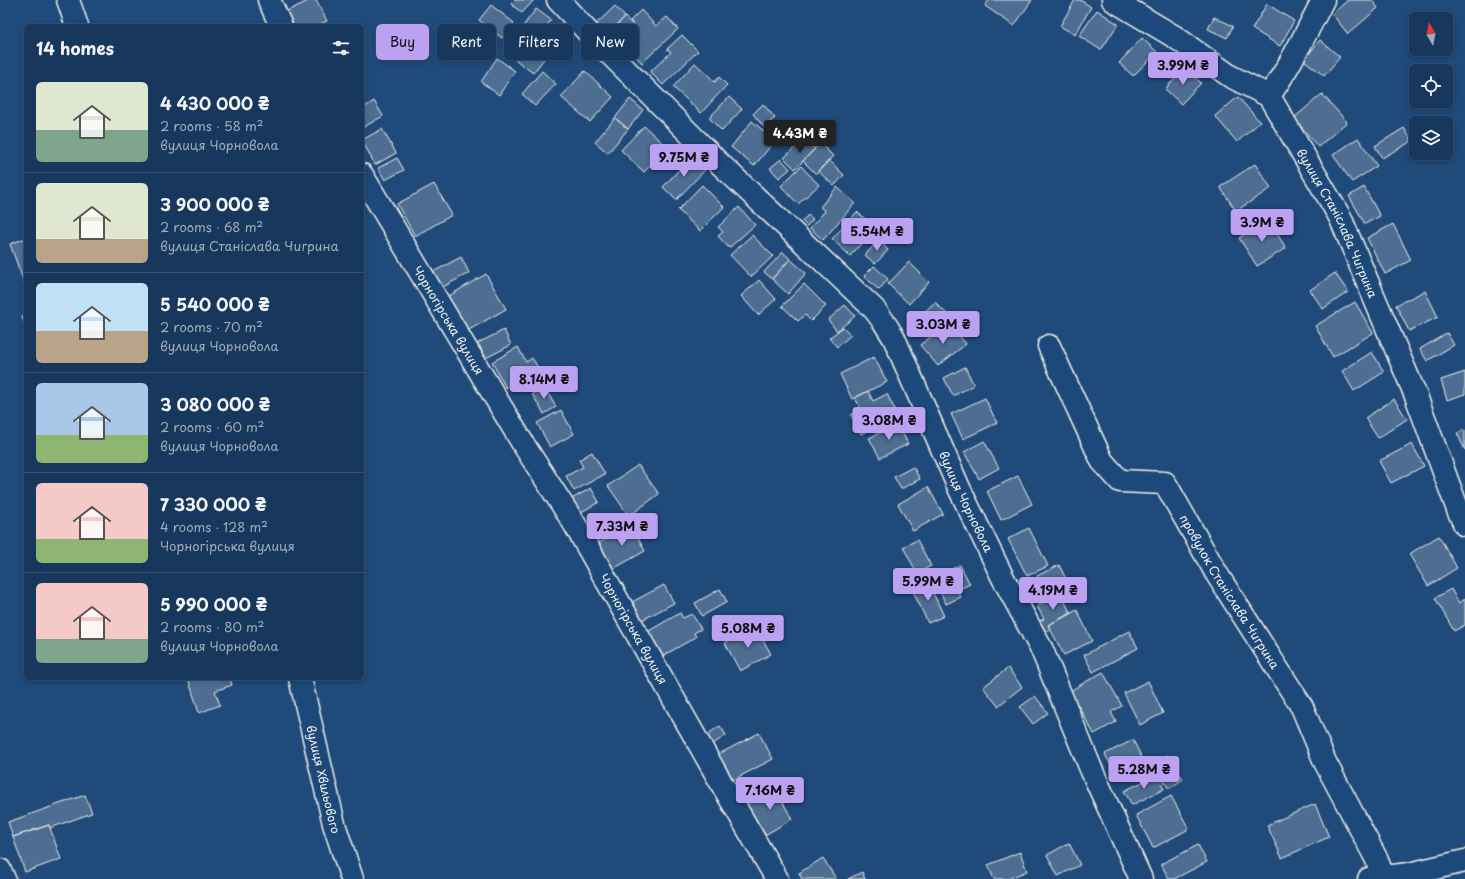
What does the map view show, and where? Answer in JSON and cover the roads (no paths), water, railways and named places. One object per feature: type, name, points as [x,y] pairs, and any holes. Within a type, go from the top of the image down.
[{"type":"street","points":[[68,0],[76,24]]},
{"type":"street","points":[[269,0],[280,24]]},
{"type":"street","name":"вулиця Чорновола","points":[[558,0],[718,162],[874,309],[884,322],[894,338],[959,488],[1003,578],[1042,650],[1091,769],[1141,879]]},
{"type":"street","points":[[1113,0],[1175,37],[1230,76],[1269,96],[1298,49],[1323,0]]},
{"type":"street","name":"вулиця Станіслава Чигрина","points":[[1269,96],[1340,217],[1416,396],[1458,510],[1465,525]]},
{"type":"street","name":"Чорногірська вулиця","points":[[364,177],[525,447],[574,523],[777,879]]},
{"type":"street","name":"провулок Станіслава Чигрина","points":[[1049,346],[1102,462],[1120,481],[1165,483],[1218,576],[1302,708],[1325,762],[1376,858],[1376,878]]},
{"type":"street","name":"вулиця Хвильового","points":[[300,680],[334,824],[352,879]]},
{"type":"street","points":[[1376,878],[1408,874],[1465,861]]},
{"type":"street","points":[[0,870],[4,879]]}]
